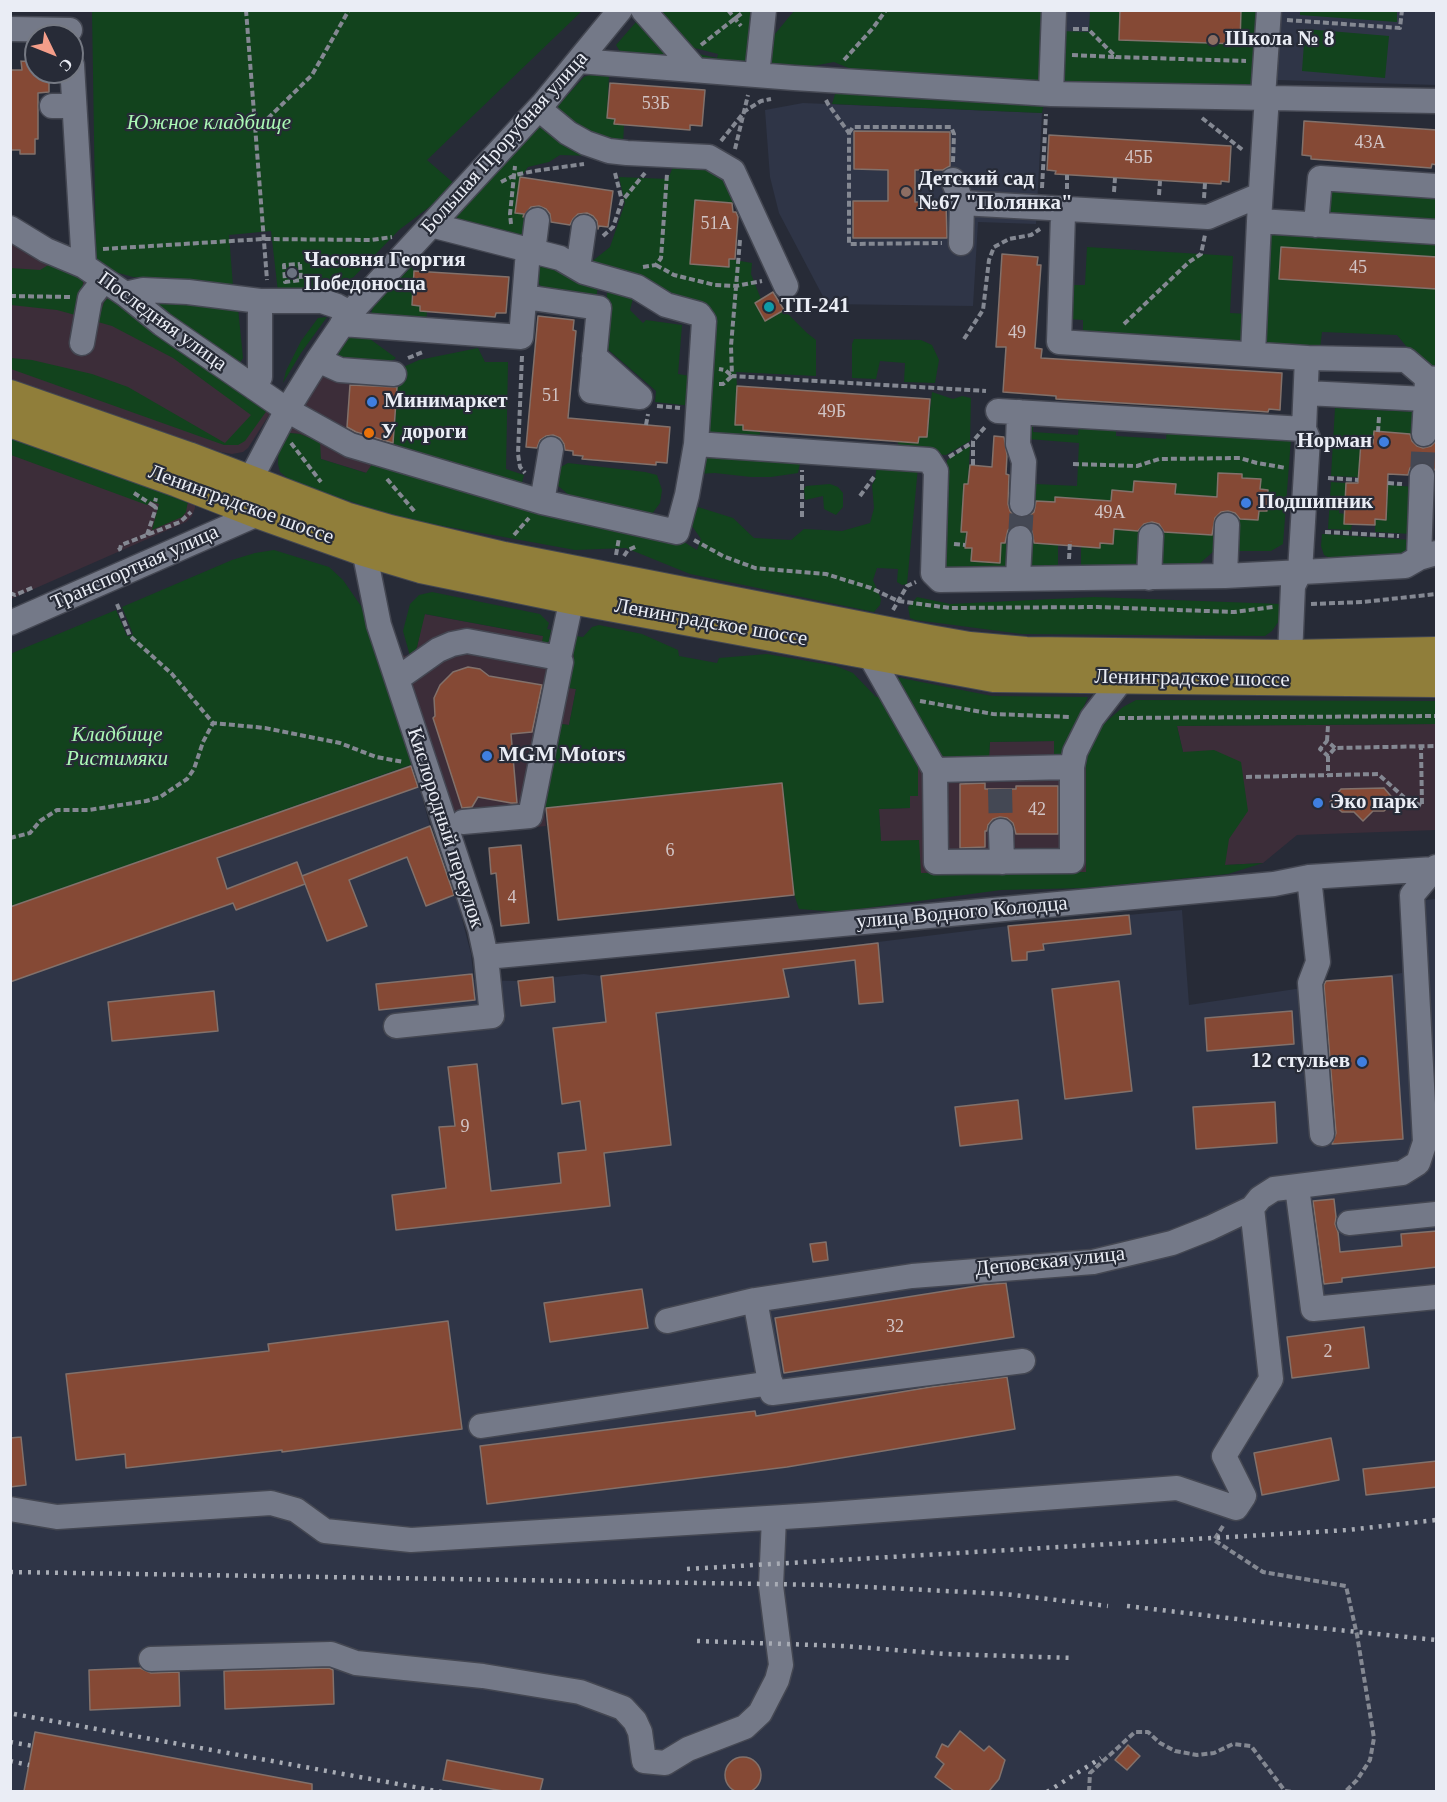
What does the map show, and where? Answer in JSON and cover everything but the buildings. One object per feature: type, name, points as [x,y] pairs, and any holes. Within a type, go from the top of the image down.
[{"type":"main road","name":"Ленинградское шоссе","points":[[10,396],[188,458],[345,518],[436,543],[969,648],[1026,653],[1290,656],[1437,653]]},
{"type":"main road","name":"Ленинградское шоссе","points":[[10,421],[364,550],[421,567],[572,598],[994,676],[1437,681]]},
{"type":"street","name":"Большая Прорубная улица","points":[[249,482],[283,417],[346,318],[539,109],[620,10]]},
{"type":"street","points":[[643,10],[694,60]]},
{"type":"street","points":[[754,74],[764,10]]},
{"type":"street","points":[[1049,94],[1054,10]]},
{"type":"street","points":[[1253,354],[1269,15]]},
{"type":"street","points":[[579,61],[694,60],[754,74],[1049,94],[1437,101]]},
{"type":"street","name":"Последняя улица","points":[[68,84],[63,106],[88,257],[97,289],[125,294],[162,324],[255,388],[283,417],[350,445],[542,499],[677,532],[687,495],[696,444]]},
{"type":"street","points":[[539,109],[568,133],[586,143],[609,151],[709,158],[734,171],[784,281]]},
{"type":"street","points":[[1316,225],[1320,178],[1437,186]]},
{"type":"street","points":[[953,180],[962,203],[960,243]]},
{"type":"street","points":[[962,203],[1208,217],[1260,195]]},
{"type":"street","points":[[1057,210],[1059,342],[1307,358],[1406,360],[1430,385]]},
{"type":"street","points":[[125,294],[143,290],[263,292],[322,301],[337,306],[346,318],[521,337],[530,251],[537,220]]},
{"type":"street","points":[[1259,221],[1437,232]]},
{"type":"street","points":[[578,268],[584,227]]},
{"type":"street","points":[[10,228],[46,250],[88,257]]},
{"type":"street","points":[[427,229],[560,258],[584,272],[638,286],[666,305],[699,314],[704,321],[696,444],[929,460],[936,471],[933,573],[940,580],[1018,577],[1225,576],[1406,566],[1425,549],[1422,476]]},
{"type":"street","points":[[82,343],[97,289]]},
{"type":"street","points":[[255,388],[260,377],[263,292]]},
{"type":"street","points":[[525,297],[599,308],[594,356]]},
{"type":"street","points":[[1290,656],[1293,586],[1300,572],[1308,438],[1304,429],[1307,358]]},
{"type":"street","points":[[318,360],[340,370],[394,374]]},
{"type":"street","points":[[1306,393],[1430,385]]},
{"type":"street","points":[[1424,435],[1430,385]]},
{"type":"street","points":[[1022,504],[1024,462],[1001,405],[1304,429]]},
{"type":"street","points":[[542,499],[551,449]]},
{"type":"street","name":"Транспортная улица","points":[[10,623],[260,513]]},
{"type":"street","points":[[1225,576],[1227,525]]},
{"type":"street","points":[[1149,578],[1151,536]]},
{"type":"street","points":[[1018,577],[1020,538]]},
{"type":"street","name":"Кислородный переулок","points":[[364,550],[379,626],[480,929],[486,957],[492,1016],[396,1026]]},
{"type":"street","points":[[463,822],[530,816],[572,598]]},
{"type":"street","points":[[397,679],[438,650],[467,641],[559,658]]},
{"type":"street","points":[[868,652],[935,770],[936,862],[1072,861],[1072,767],[1075,752],[1092,718],[1124,678]]},
{"type":"street","points":[[935,770],[1000,779],[1072,767]]},
{"type":"street","points":[[1001,831],[1002,862]]},
{"type":"street","name":"улица Водного Колодца","points":[[486,957],[1274,884],[1309,877],[1436,868]]},
{"type":"street","name":"Деповская улица","points":[[667,1321],[755,1300],[912,1276],[1093,1262],[1172,1243],[1210,1228],[1252,1208],[1260,1197],[1274,1190],[1402,1173],[1418,1163],[1425,1142],[1412,895],[1436,868]]},
{"type":"street","points":[[1309,877],[1318,962],[1310,983],[1322,1134]]},
{"type":"street","points":[[1297,1187],[1312,1309],[1437,1297]]},
{"type":"street","points":[[10,1509],[57,1517],[271,1503],[296,1510],[325,1531],[411,1540],[774,1518],[1177,1488],[1236,1508],[1244,1496],[1224,1456],[1271,1379],[1252,1208]]},
{"type":"street","points":[[1349,1223],[1437,1214]]},
{"type":"street","points":[[755,1300],[772,1393],[1023,1361]]},
{"type":"street","points":[[481,1426],[771,1383]]},
{"type":"street","points":[[151,1659],[331,1654],[356,1663],[483,1676],[580,1692],[623,1708],[635,1721],[640,1732],[644,1761],[665,1763],[688,1749],[745,1727],[760,1713],[777,1680],[781,1665],[771,1586],[774,1518]]},
{"type":"path","points":[[246,10],[263,239],[263,292]]},
{"type":"path","points":[[255,132],[312,75],[349,10]]},
{"type":"path","points":[[694,60],[745,10]]},
{"type":"path","points":[[1269,15],[1400,28],[1402,10]]},
{"type":"path","points":[[1088,29],[1116,57]]},
{"type":"path","points":[[1053,53],[1265,62]]},
{"type":"path","points":[[734,171],[736,141],[754,74]]},
{"type":"path","points":[[1049,94],[1057,210]]},
{"type":"path","points":[[1170,95],[1230,139],[1262,167]]},
{"type":"path","points":[[828,104],[849,133]]},
{"type":"path","points":[[953,180],[954,134],[951,127],[853,127],[849,133],[849,244],[960,243]]},
{"type":"path","points":[[496,184],[515,175],[594,163],[609,151],[622,201]]},
{"type":"path","points":[[656,265],[662,258],[668,155]]},
{"type":"path","points":[[516,156],[510,214],[512,231],[530,251]]},
{"type":"path","points":[[964,339],[983,310],[989,260],[994,247],[1009,239],[1031,235],[1057,210]]},
{"type":"path","points":[[1031,235],[1057,210]]},
{"type":"path","points":[[1104,344],[1189,262],[1202,254],[1208,217]]},
{"type":"path","points":[[88,257],[263,239],[370,240],[427,229]]},
{"type":"path","points":[[732,376],[731,346],[741,237]]},
{"type":"path","points":[[300,264],[301,280],[285,282],[284,265],[300,264]]},
{"type":"path","points":[[620,282],[638,268],[656,265],[674,275],[715,285],[736,286],[784,281]]},
{"type":"path","points":[[10,296],[97,289]]},
{"type":"path","points":[[512,538],[542,499],[520,467],[518,454],[523,361],[521,337]]},
{"type":"path","points":[[725,370],[732,376],[1001,405]]},
{"type":"path","points":[[723,384],[732,376]]},
{"type":"path","points":[[959,451],[973,441],[1001,405]]},
{"type":"path","points":[[283,417],[310,470],[322,484]]},
{"type":"path","points":[[973,441],[973,465]]},
{"type":"path","points":[[1073,464],[1137,466],[1159,459],[1240,458],[1306,471]]},
{"type":"path","points":[[802,474],[802,517]]},
{"type":"path","points":[[385,477],[421,519]]},
{"type":"path","points":[[860,496],[874,478]]},
{"type":"path","points":[[1328,478],[1359,480]]},
{"type":"path","points":[[1267,500],[1289,503]]},
{"type":"path","points":[[147,535],[156,508],[154,503]]},
{"type":"path","points":[[110,554],[120,549],[121,545],[180,522],[191,511],[192,505]]},
{"type":"path","points":[[1327,505],[1339,506]]},
{"type":"path","points":[[1325,532],[1425,549]]},
{"type":"path","points":[[1069,568],[1070,541]]},
{"type":"path","points":[[887,618],[907,586],[933,573]]},
{"type":"path","points":[[10,593],[15,595],[44,583]]},
{"type":"path","points":[[117,604],[130,636],[172,674],[213,723],[265,728],[340,743],[376,757],[425,766]]},
{"type":"path","points":[[895,697],[993,714],[1092,718],[1437,716]]},
{"type":"path","points":[[10,838],[30,833],[40,821],[57,810],[89,810],[159,797],[187,779],[194,769],[203,742],[213,723]]},
{"type":"path","points":[[1328,725],[1327,741],[1320,749],[1328,756]]},
{"type":"path","points":[[1327,741],[1335,748],[1437,746]]},
{"type":"path","points":[[1246,777],[1378,774],[1406,800],[1422,806],[1421,747]]},
{"type":"path","points":[[1328,775],[1328,756],[1335,748]]},
{"type":"path","points":[[1236,1508],[1214,1540],[1263,1572],[1346,1586],[1357,1635],[1374,1738],[1370,1761],[1357,1780],[1345,1791]]},
{"type":"path","points":[[1089,1791],[1090,1773],[1135,1732],[1148,1732],[1160,1743],[1175,1750],[1197,1755],[1214,1753],[1233,1744],[1251,1746],[1285,1791],[1293,1791]]},
{"type":"shaded area","name":"Школа № 8","points":[[990,11],[1436,11],[1436,85],[1057,73]]},
{"type":"shaded area","name":"Детский сад №67 \"Полянка\"","points":[[803,103],[1042,113],[1036,224],[978,222],[973,306],[827,304],[779,213],[770,177],[765,110]]},
{"type":"shaded area","points":[[10,243],[23,251],[84,275],[106,298],[111,295],[271,412],[248,448],[243,452],[232,454],[221,452],[11,379]]},
{"type":"shaded area","points":[[335,353],[399,369],[393,452],[377,457],[367,473],[321,459],[300,434],[289,433]]},
{"type":"shaded area","points":[[10,428],[195,502],[192,516],[186,522],[11,599]]},
{"type":"shaded area","points":[[424,614],[543,636],[543,642],[572,650],[574,657],[568,687],[576,689],[569,725],[561,724],[544,808],[546,826],[458,835],[399,655],[410,656],[417,647]]},
{"type":"shaded area","name":"Эко парк","points":[[1436,724],[1436,830],[1297,835],[1263,863],[1225,865],[1189,777],[1177,726]]},
{"type":"shaded area","points":[[1054,741],[1062,757],[1086,766],[1086,872],[921,873],[881,842],[879,809],[910,808],[910,796],[918,795],[918,757],[936,751],[989,757],[990,742]]},
{"type":"shaded area","points":[[413,764],[430,826],[456,895],[471,954],[474,980],[518,981],[584,974],[601,976],[1008,926],[1182,910],[1189,1005],[1402,973],[1400,902],[1436,899],[1436,1791],[11,1791],[10,907]]},
{"type":"green space","points":[[1300,10],[1397,10],[1397,22],[1300,15]]},
{"type":"green space","name":"Южное кладбище","points":[[92,11],[582,11],[427,160],[457,186],[399,230],[346,285],[278,292],[271,231],[229,235],[233,286],[133,277],[108,270],[96,261]]},
{"type":"green space","points":[[658,11],[758,11],[747,63],[695,62],[685,51],[717,58],[718,54],[687,46]]},
{"type":"green space","points":[[794,11],[1047,11],[1041,82],[851,69],[834,62],[813,66],[768,63],[765,46]]},
{"type":"green space","points":[[1090,11],[1120,11],[1119,40],[1239,44],[1241,11],[1256,11],[1260,13],[1259,85],[1070,82],[1058,79],[1059,31],[1089,32]]},
{"type":"green space","points":[[636,22],[642,22],[669,54],[667,56],[621,53],[616,45]]},
{"type":"green space","points":[[1305,29],[1389,36],[1385,78],[1302,71]]},
{"type":"green space","points":[[592,74],[609,75],[607,118],[615,119],[615,124],[624,124],[623,145],[611,144],[553,111],[584,77]]},
{"type":"green space","points":[[837,88],[1044,103],[1042,113],[832,104]]},
{"type":"green space","points":[[543,122],[595,156],[560,155],[549,162],[528,167],[521,177],[515,213],[524,214],[524,218],[532,219],[527,244],[457,223],[454,217]]},
{"type":"green space","points":[[673,167],[706,169],[718,173],[728,183],[734,203],[695,200],[690,264],[728,267],[729,259],[752,263],[751,274],[761,299],[755,303],[765,321],[784,310],[816,340],[816,376],[736,372],[735,424],[743,425],[743,430],[760,432],[759,443],[706,437],[711,311],[585,267],[610,247],[625,203],[619,177],[668,179]]},
{"type":"green space","points":[[1331,189],[1436,195],[1436,227],[1325,221]]},
{"type":"green space","points":[[1269,231],[1436,241],[1436,370],[1425,369],[1397,335],[1322,332],[1320,349],[1262,345]]},
{"type":"green space","points":[[1087,247],[1233,256],[1230,313],[1248,314],[1244,343],[1083,335],[1083,320],[1068,319],[1070,285],[1085,285]]},
{"type":"green space","points":[[50,264],[84,275],[79,316],[57,310],[11,305],[10,268],[40,270]]},
{"type":"green space","points":[[542,264],[553,267],[568,278],[598,284],[596,301],[543,289],[537,281],[537,269]]},
{"type":"green space","points":[[411,267],[414,271],[412,305],[420,306],[420,311],[427,311],[426,327],[370,316],[374,305]]},
{"type":"green space","points":[[611,286],[635,291],[630,310],[643,323],[646,320],[682,325],[678,374],[690,376],[692,406],[655,402],[656,391],[604,346],[607,293]]},
{"type":"green space","points":[[111,295],[268,409],[245,441],[238,445],[224,445],[11,369],[11,358],[32,360],[92,374],[128,387],[225,443],[251,415],[173,358],[112,326],[98,322],[104,302]]},
{"type":"green space","points":[[159,301],[238,308],[243,358],[237,367],[154,306]]},
{"type":"green space","points":[[327,317],[283,383],[286,371],[301,341],[318,318]]},
{"type":"green space","points":[[358,330],[396,358],[381,368],[341,361],[335,353],[343,335]]},
{"type":"green space","points":[[854,339],[921,340],[932,345],[939,360],[935,383],[904,382],[905,363],[880,361],[876,379],[852,378]]},
{"type":"green space","points":[[478,348],[485,362],[508,362],[506,469],[524,475],[520,490],[393,452],[399,369],[419,360]]},
{"type":"green space","points":[[932,392],[953,399],[962,396],[971,398],[970,441],[946,455],[898,452],[898,441],[918,443],[919,437],[927,437]]},
{"type":"green space","points":[[1335,408],[1416,412],[1415,434],[1374,432],[1373,443],[1361,442],[1358,477],[1331,476]]},
{"type":"green space","points":[[1029,418],[1033,418],[1033,432],[1078,435],[1079,424],[1116,425],[1116,436],[1166,439],[1167,428],[1291,438],[1283,544],[1271,551],[1231,551],[1230,518],[1258,520],[1259,511],[1267,511],[1268,490],[1260,489],[1261,479],[1242,478],[1241,474],[1218,473],[1217,497],[1175,494],[1175,484],[1134,481],[1133,492],[1112,491],[1111,507],[1035,501],[1036,484],[1077,486],[1079,443],[1028,439]]},
{"type":"green space","points":[[300,434],[320,442],[321,459],[366,473],[377,457],[539,506],[684,542],[697,550],[701,539],[692,526],[692,515],[698,507],[733,518],[754,538],[791,540],[804,529],[842,531],[870,523],[874,508],[872,485],[877,464],[918,467],[907,584],[902,585],[897,582],[898,569],[877,568],[873,580],[881,599],[880,605],[874,612],[690,574],[626,548],[575,550],[399,518],[291,481],[280,472],[278,464],[279,440],[282,435]]},
{"type":"green space","points":[[11,435],[188,501],[186,512],[182,517],[152,530],[159,504],[150,501],[147,505],[11,455]]},
{"type":"green space","points":[[970,445],[968,484],[964,484],[961,531],[966,532],[965,547],[972,548],[1000,563],[1001,543],[1012,544],[1010,567],[950,574],[943,566],[947,460]]},
{"type":"green space","points":[[702,455],[801,458],[798,473],[751,477],[715,473],[697,474]]},
{"type":"green space","points":[[568,463],[657,475],[662,490],[660,503],[652,514],[647,516],[579,501],[557,485],[559,468]]},
{"type":"green space","points":[[1331,482],[1346,483],[1345,502],[1340,502],[1339,513],[1345,514],[1352,524],[1351,530],[1328,529]]},
{"type":"green space","points":[[830,484],[838,487],[843,493],[843,507],[836,515],[824,509],[823,496],[805,500],[806,486]]},
{"type":"green space","points":[[1388,485],[1415,487],[1412,534],[1375,532],[1375,519],[1386,520]]},
{"type":"green space","points":[[1114,529],[1144,531],[1142,567],[1081,566],[1081,546],[1100,543],[1113,544]]},
{"type":"green space","points":[[1159,532],[1215,535],[1215,550],[1197,566],[1158,566]]},
{"type":"green space","points":[[1322,534],[1412,540],[1403,555],[1336,561],[1324,555],[1321,546]]},
{"type":"green space","points":[[1028,538],[1041,539],[1041,544],[1058,545],[1058,566],[1030,566]]},
{"type":"green space","name":"Кладбище Ристимяки","points":[[274,550],[329,567],[343,580],[361,606],[413,764],[11,907],[10,654],[116,610],[127,636],[130,636],[133,634],[122,607],[232,560]]},
{"type":"green space","points":[[432,592],[540,614],[549,623],[547,629],[551,630],[549,641],[546,644],[542,642],[543,636],[425,614],[417,647],[414,654],[410,656],[403,631],[410,604],[419,595]]},
{"type":"green space","points":[[917,597],[950,604],[1094,597],[1280,604],[1281,611],[1279,621],[1265,636],[1022,634],[915,620],[910,618],[908,607]]},
{"type":"green space","points":[[599,625],[642,634],[678,650],[679,656],[717,663],[719,658],[767,654],[836,666],[853,673],[876,697],[884,696],[918,757],[918,796],[910,796],[910,808],[879,809],[881,841],[919,840],[921,873],[1086,872],[1086,766],[1089,745],[1099,728],[1123,707],[1136,700],[1436,701],[1436,724],[1177,726],[1183,752],[1214,750],[1241,762],[1248,811],[1229,839],[1225,865],[1263,863],[1228,874],[1086,888],[1001,890],[837,912],[799,909],[794,894],[544,808],[561,724],[569,725],[576,689],[568,688],[574,657],[572,650],[576,636],[583,637],[592,627]]},
{"type":"green space","points":[[896,677],[992,696],[1088,697],[1062,757],[1054,757],[1054,741],[990,742],[989,758],[952,759],[936,751]]},
{"type":"tunnel","points":[[1422,476],[1424,434]]},
{"type":"tunnel","points":[[1020,538],[1022,504]]},
{"type":"tunnel","points":[[1000,789],[1001,831]]},
{"type":"railway","points":[[687,1569],[1348,1530],[1436,1520]]},
{"type":"railway","points":[[10,1572],[828,1585],[1005,1594],[1108,1606]]},
{"type":"railway","points":[[1127,1606],[1436,1640]]},
{"type":"railway","points":[[697,1641],[1073,1658]]},
{"type":"railway","points":[[14,1714],[442,1792]]},
{"type":"railway","points":[[10,1742],[33,1746]]},
{"type":"railway","points":[[1047,1792],[1101,1758]]},
{"type":"railway","points":[[10,1761],[29,1765]]},
{"type":"place","name":"Школа № 8","points":[[1213,40]]},
{"type":"place","name":"Детский сад №67 \"Полянка\"","points":[[906,192]]},
{"type":"place","name":"Часовня Георгия Победоносца","points":[[292,273]]},
{"type":"place","name":"ТП-241","points":[[769,307]]},
{"type":"place","name":"Минимаркет","points":[[372,402]]},
{"type":"place","name":"У дороги","points":[[369,433]]},
{"type":"place","name":"Норман","points":[[1384,442]]},
{"type":"place","name":"Подшипник","points":[[1246,503]]},
{"type":"place","name":"MGM Motors","points":[[487,756]]},
{"type":"place","name":"Эко парк","points":[[1318,803]]},
{"type":"place","name":"12 стульев","points":[[1362,1062]]}]
